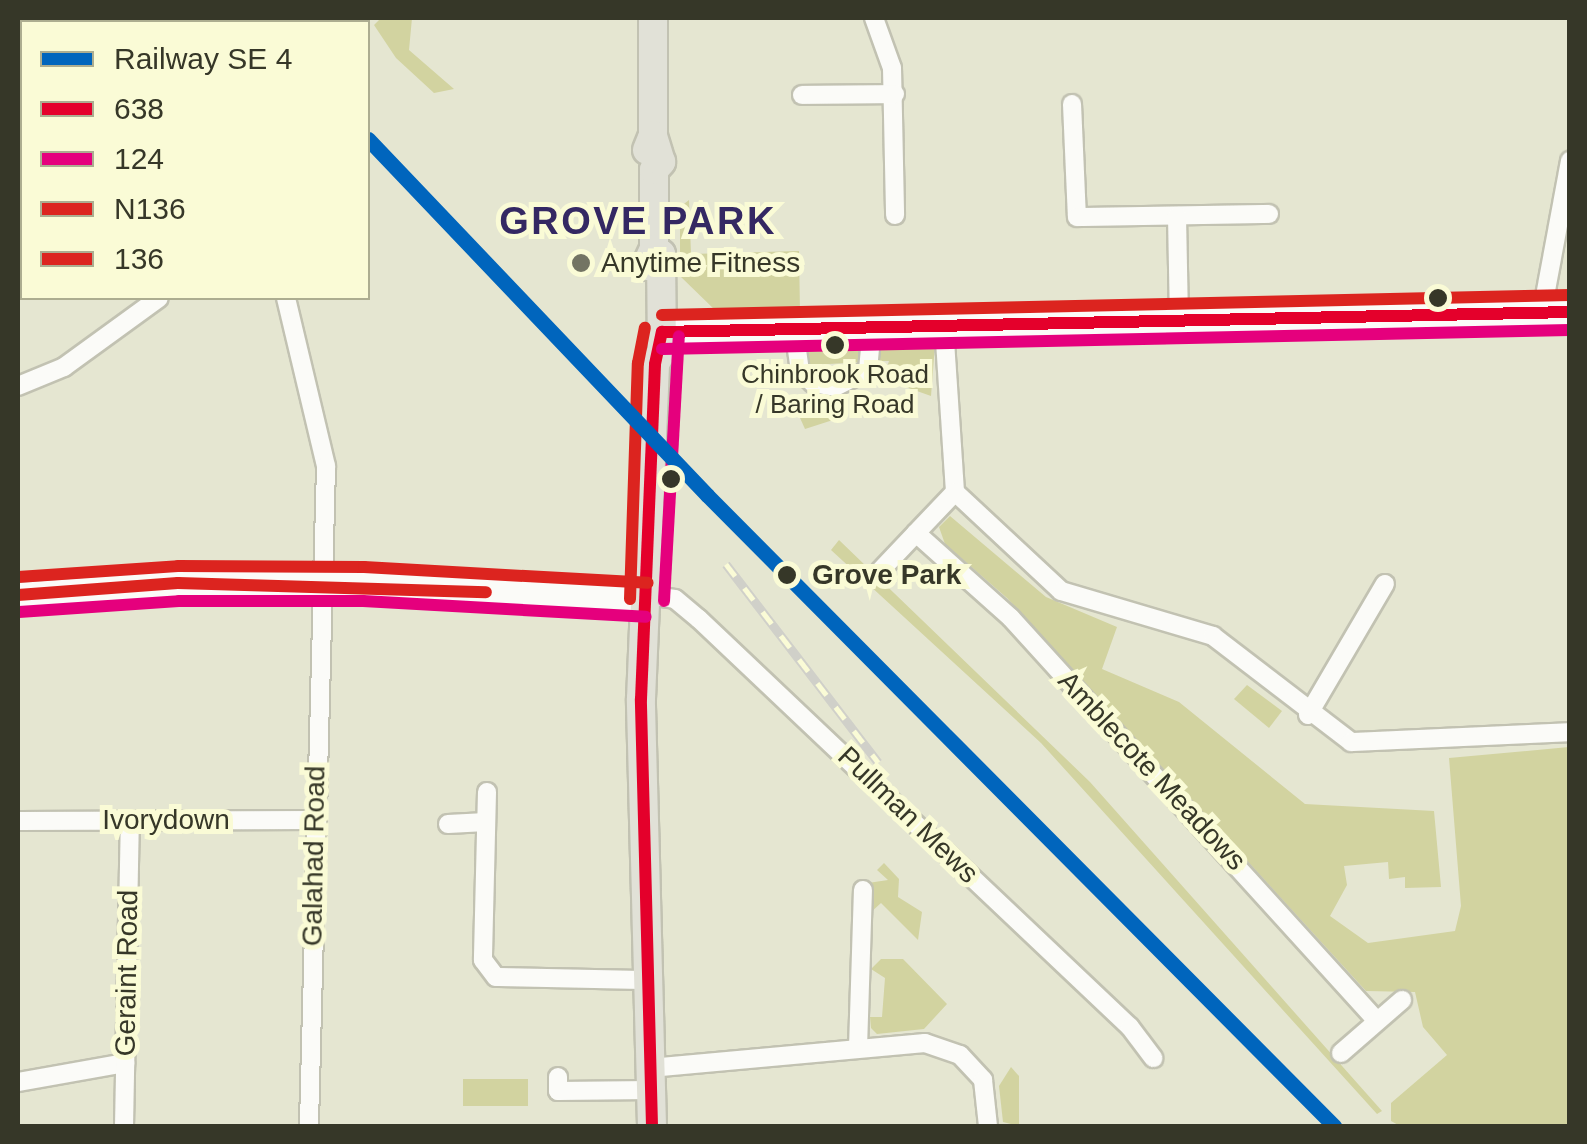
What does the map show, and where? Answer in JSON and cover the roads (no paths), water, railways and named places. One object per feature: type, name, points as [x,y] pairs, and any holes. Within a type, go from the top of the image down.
[{"type":"main road","points":[[652,18],[654,249],[645,268],[655,364],[652,552],[641,700],[645,980],[652,1126]]},
{"type":"main road","points":[[654,326],[794,329],[1570,312]]},
{"type":"main road","points":[[18,595],[178,583],[647,597]]},
{"type":"street","points":[[874,18],[895,94],[895,215]]},
{"type":"street","points":[[802,96],[895,94]]},
{"type":"street","points":[[1072,104],[1077,218],[1270,214]]},
{"type":"street","points":[[1542,312],[1570,160]]},
{"type":"street","points":[[1177,216],[1180,321]]},
{"type":"street","points":[[18,386],[64,368],[156,300]]},
{"type":"street","name":"Galahad Road","points":[[286,300],[326,466],[309,1126]]},
{"type":"street","points":[[944,326],[955,492],[1060,591],[1213,636],[1308,715],[1358,742],[1570,732]]},
{"type":"street","points":[[794,329],[800,371],[813,383],[834,386],[868,370],[872,327]]},
{"type":"street","points":[[880,571],[955,492]]},
{"type":"street","name":"Amblecote Meadows","points":[[916,533],[1011,618],[1377,1020]]},
{"type":"street","points":[[1308,715],[1385,584]]},
{"type":"street","name":"Pullman Mews","points":[[647,597],[675,599],[699,620],[1130,1027],[1154,1058]]},
{"type":"street","points":[[487,792],[483,960],[490,981],[645,980]]},
{"type":"street","name":"Geraint Road","points":[[124,1126],[130,820]]},
{"type":"street","name":"Ivorydown","points":[[18,822],[314,820]]},
{"type":"street","points":[[448,824],[486,822]]},
{"type":"street","points":[[858,1048],[862,890]]},
{"type":"street","points":[[1341,1053],[1402,1000]]},
{"type":"street","points":[[558,1092],[858,1048],[925,1043],[960,1055],[983,1080],[988,1126]]},
{"type":"street","points":[[18,1082],[125,1063]]},
{"type":"railway","points":[[726,564],[878,762]]},
{"type":"place","name":"Anytime Fitness","points":[[581,263]]},
{"type":"place","name":"Chinbrook Road / Baring Road","points":[[835,345]]},
{"type":"place","name":"Grove Park","points":[[787,575]]},
{"type":"district","name":"GROVE PARK","points":[[638,222]]}]
